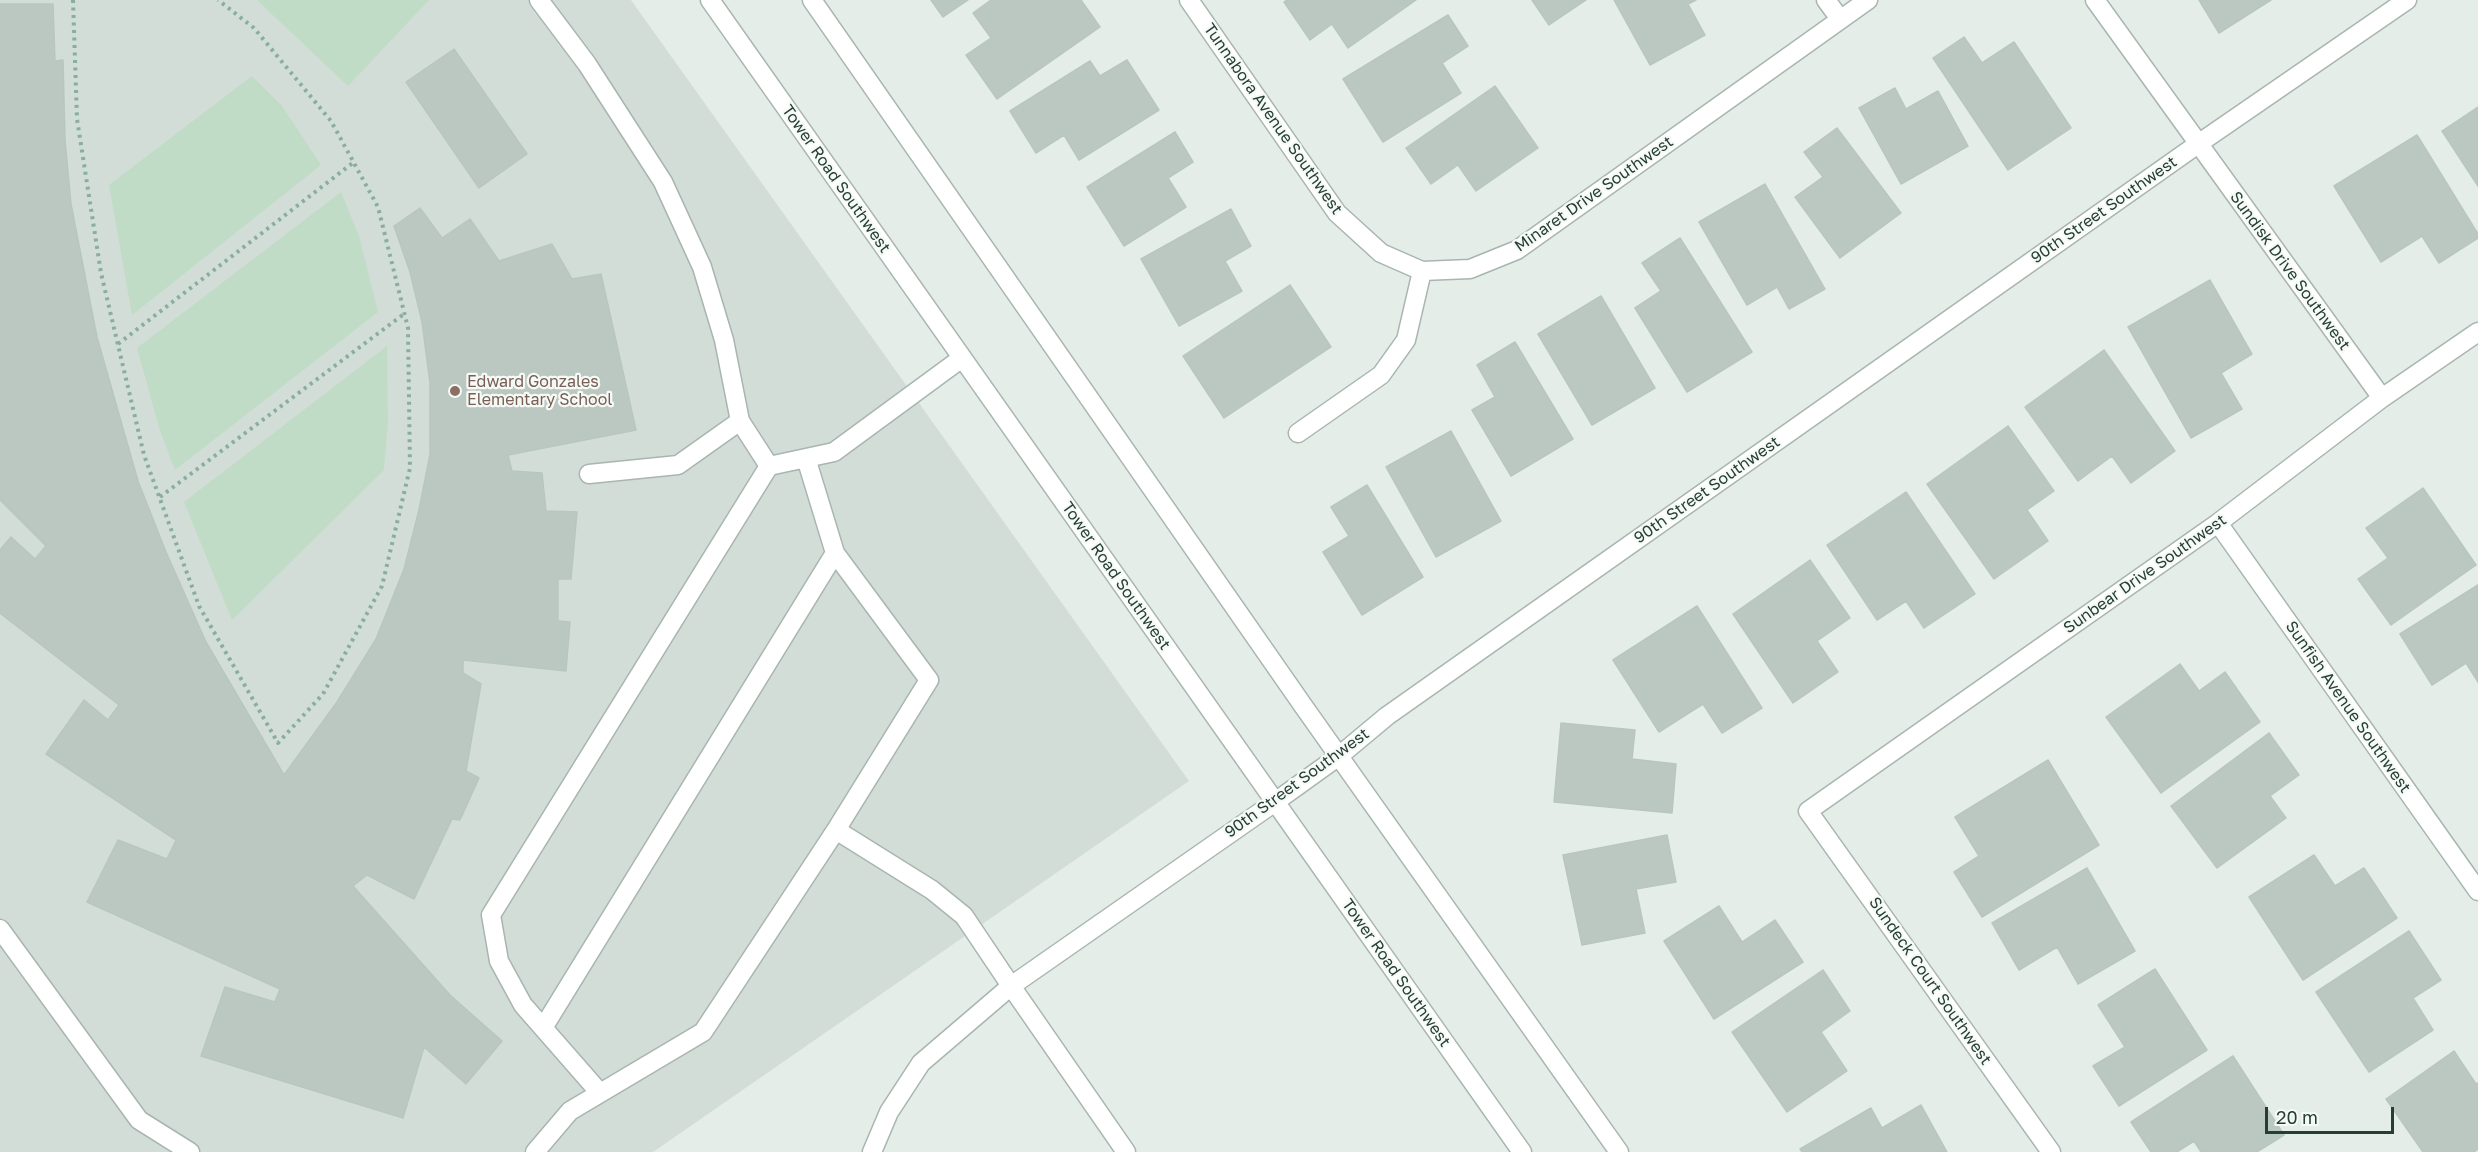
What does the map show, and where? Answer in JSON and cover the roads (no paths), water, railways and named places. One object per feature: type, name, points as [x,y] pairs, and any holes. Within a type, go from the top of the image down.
[{"type":"street","points":[[539,0],[587,64],[663,182],[702,267],[724,340],[740,421],[770,466]]},
{"type":"street","name":"Tower Road Southwest","points":[[710,0],[1522,1152]]},
{"type":"street","points":[[812,0],[1339,756],[1619,1152]]},
{"type":"street","name":"Tunnabora Avenue Southwest","points":[[1189,0],[1336,213],[1381,253],[1422,271]]},
{"type":"street","points":[[1826,0],[1840,19]]},
{"type":"street","name":"Minaret Drive Southwest","points":[[1422,271],[1470,269],[1516,249],[1868,0]]},
{"type":"street","name":"Sundisk Drive Southwest","points":[[2095,0],[2382,398]]},
{"type":"street","name":"90th Street Southwest","points":[[872,1152],[889,1112],[921,1063],[1011,987],[1339,756],[1387,716],[2407,0]]},
{"type":"street","points":[[1298,433],[1380,375],[1406,340],[1422,271]]},
{"type":"street","name":"Sunbear Drive Southwest","points":[[1808,811],[2218,523],[2382,398],[2478,332]]},
{"type":"street","points":[[600,1093],[523,1005],[499,961],[491,915],[770,466],[834,452],[962,358]]},
{"type":"street","points":[[589,474],[678,465],[740,421]]},
{"type":"street","points":[[535,1152],[570,1111],[703,1032],[836,830],[928,680],[835,552],[806,458]]},
{"type":"street","name":"Sunfish Avenue Southwest","points":[[2218,523],[2478,891]]},
{"type":"street","points":[[543,1028],[835,552]]},
{"type":"street","name":"Sundeck Court Southwest","points":[[1808,811],[2051,1152]]},
{"type":"street","points":[[836,830],[932,890],[964,915],[1011,987],[1126,1152]]},
{"type":"street","points":[[0,929],[139,1120],[190,1152]]},
{"type":"place","name":"Edward Gonzales Elementary School","points":[[455,391]]}]
